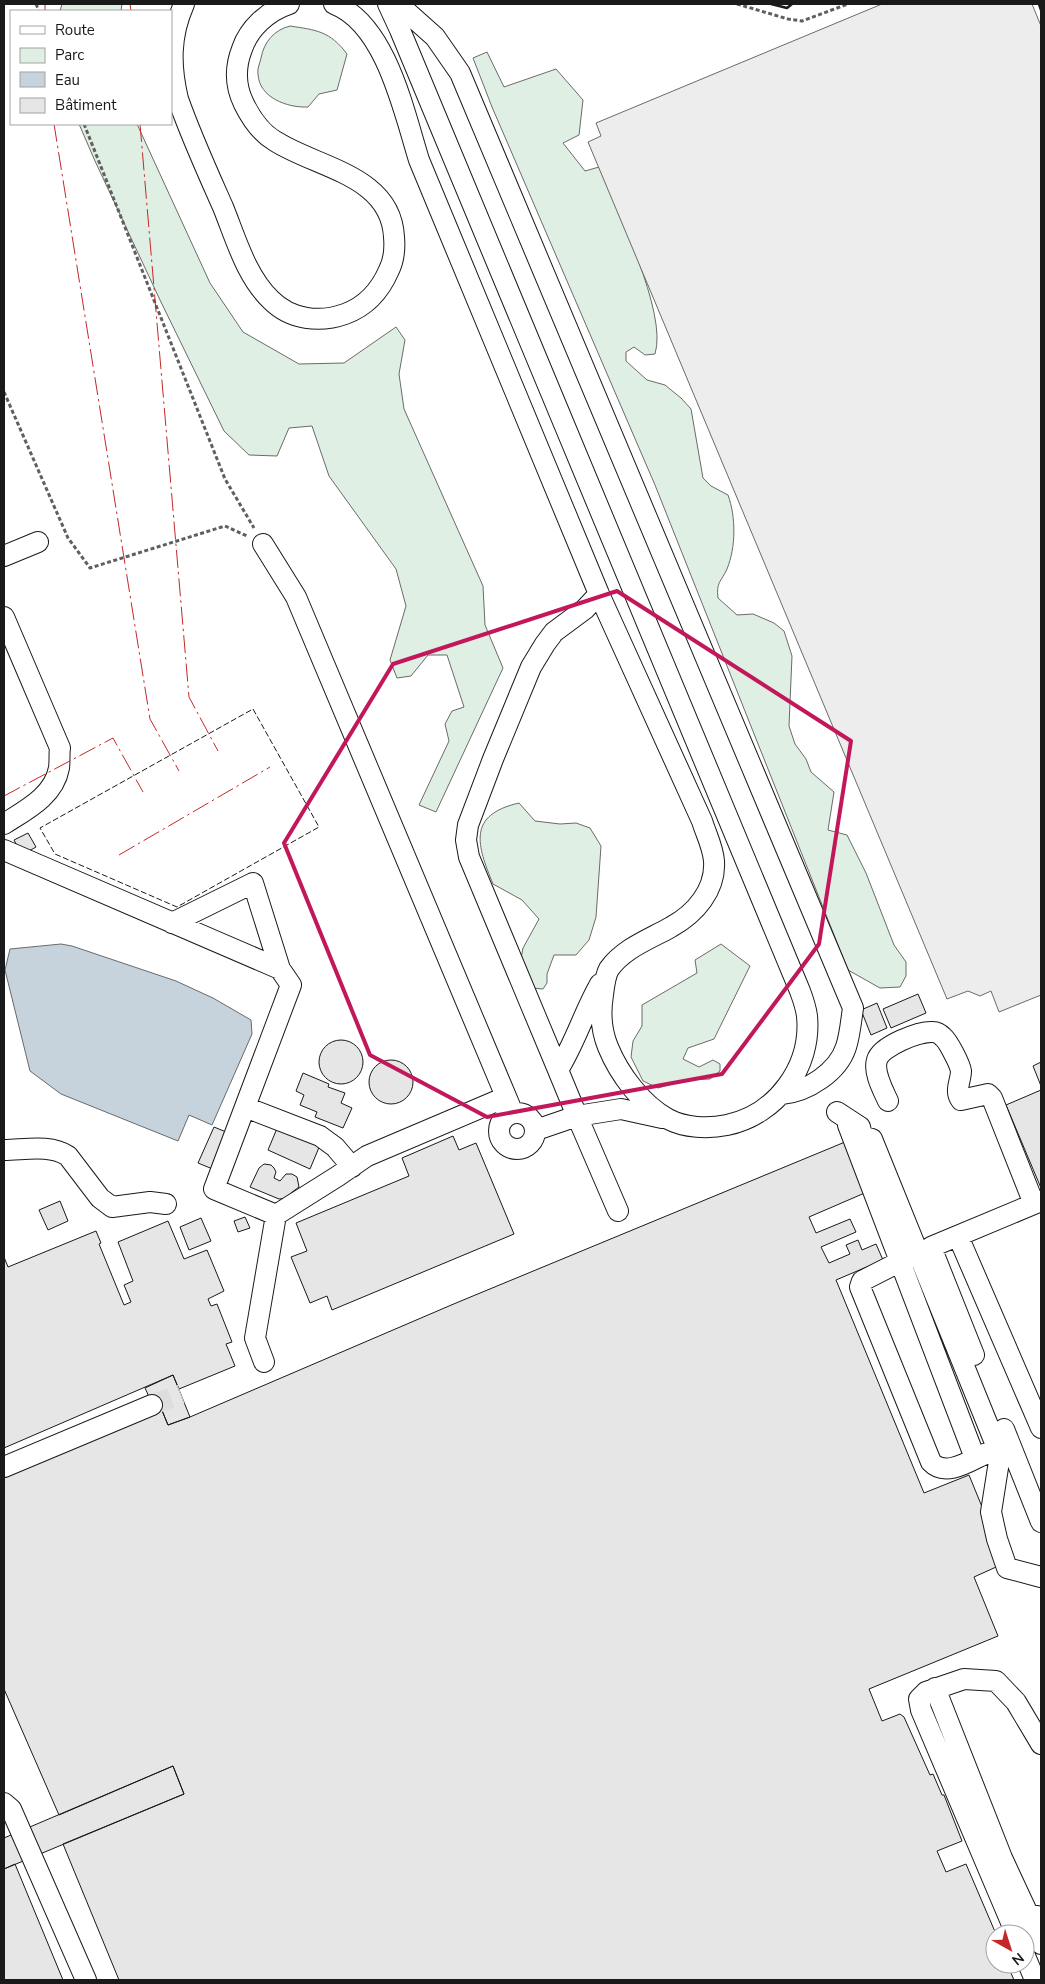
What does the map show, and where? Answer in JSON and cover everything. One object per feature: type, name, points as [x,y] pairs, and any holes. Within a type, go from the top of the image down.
[{"type":"street","points":[[172,45],[174,30],[184,4]]},
{"type":"street","points":[[172,67],[177,92],[186,120],[250,271],[272,301],[285,310],[313,319],[329,318],[360,308],[374,296],[392,266],[395,247],[394,229],[387,210],[378,197],[365,185],[347,173],[273,140],[259,127],[242,99],[238,85],[237,71],[244,42],[261,20],[273,11],[289,4]]},
{"type":"street","points":[[334,4],[355,16],[377,46],[386,63],[404,110],[419,160],[599,594],[702,821],[711,847],[714,862],[710,884],[700,905],[672,927],[632,948],[608,971],[590,1002],[570,1051],[558,1070]]},
{"type":"street","points":[[388,4],[412,57],[800,991],[807,1016],[807,1034],[804,1049],[792,1080],[782,1094],[760,1112],[735,1123],[707,1127],[679,1124],[667,1119],[621,1109],[577,1116],[536,1130]]},
{"type":"street","points":[[398,4],[435,37],[460,73],[853,1008],[846,1047],[842,1058],[820,1079],[807,1087],[793,1093],[782,1094]]},
{"type":"street","points":[[4,556],[38,542]]},
{"type":"street","points":[[263,544],[296,597],[507,1106],[515,1113],[524,1114],[529,1118],[536,1130],[532,1142],[518,1150],[506,1146],[500,1136],[499,1128],[507,1106]]},
{"type":"street","points":[[599,594],[584,609],[554,632],[531,667],[468,825],[466,840],[469,856],[618,1211]]},
{"type":"street","points":[[4,617],[8,638],[60,748],[59,768],[53,784],[37,803],[4,824]]},
{"type":"street","points":[[4,850],[280,969]]},
{"type":"street","points":[[172,923],[253,883],[280,969],[291,985],[214,1189],[276,1214]]},
{"type":"street","points":[[608,971],[601,1006],[601,1018],[608,1047],[629,1082],[643,1098],[667,1119]]},
{"type":"street","points":[[888,1101],[879,1078],[876,1061],[886,1048],[912,1036],[936,1032],[948,1043],[961,1070],[957,1093],[959,1098],[966,1101],[988,1094],[992,1098],[1038,1203],[925,1250],[862,1281],[860,1287],[931,1462],[940,1468],[950,1469],[1003,1446]]},
{"type":"street","points":[[264,1362],[255,1338],[276,1214],[367,1156],[507,1106]]},
{"type":"street","points":[[245,1107],[320,1136],[335,1147],[352,1167]]},
{"type":"street","points":[[975,1458],[841,1115],[860,1127],[862,1136],[872,1139],[925,1250],[1003,1446],[1041,1522]]},
{"type":"street","points":[[4,1150],[53,1149],[62,1152],[68,1156],[100,1198],[112,1207],[150,1202],[166,1204]]},
{"type":"street","points":[[958,1236],[1041,1428]]},
{"type":"street","points":[[4,1466],[152,1405]]},
{"type":"street","points":[[1003,1446],[991,1512],[997,1539],[1007,1568],[1041,1577]]},
{"type":"street","points":[[1012,1924],[921,1710],[919,1699],[926,1692],[964,1679],[996,1681],[1016,1702],[1041,1744]]},
{"type":"street","points":[[936,1688],[1002,1858],[1035,1915],[1041,1944]]},
{"type":"street","points":[[4,1803],[11,1810],[86,1980]]},
{"type":"path","points":[[738,4],[788,19],[802,21],[848,4]]},
{"type":"path","points":[[84,125],[225,479],[263,544]]},
{"type":"path","points":[[4,392],[68,538],[90,568],[225,526],[263,544]]},
{"type":"highlighted area","points":[[617,591],[851,741],[819,944],[722,1074],[487,1117],[370,1055],[284,843],[393,664]]},
{"type":"green space","points":[[62,4],[122,4],[121,10],[60,10]]},
{"type":"green space","points":[[290,26],[322,33],[335,40],[347,54],[337,90],[319,94],[308,107],[292,106],[276,100],[263,89],[258,74],[262,52],[267,42],[279,30]]},
{"type":"green space","points":[[487,52],[504,87],[556,69],[583,100],[579,135],[563,143],[585,171],[599,167],[628,233],[654,313],[657,336],[655,354],[645,355],[634,347],[626,352],[626,361],[647,380],[665,385],[691,409],[703,478],[711,486],[728,495],[734,522],[732,551],[727,569],[718,585],[718,598],[737,615],[753,614],[774,623],[784,631],[792,656],[789,726],[795,744],[806,759],[811,772],[834,792],[828,830],[847,835],[866,873],[894,945],[906,962],[906,976],[900,987],[880,988],[848,970],[655,485],[492,107],[473,58]]},
{"type":"green space","points":[[79,125],[137,125],[210,283],[243,332],[299,364],[344,363],[396,327],[405,340],[399,374],[404,409],[483,586],[485,625],[503,668],[436,812],[419,805],[449,741],[445,724],[452,711],[464,707],[447,655],[428,655],[411,676],[397,678],[390,660],[406,606],[396,569],[329,476],[312,426],[289,428],[277,456],[249,455],[224,431]]},
{"type":"green space","points":[[519,803],[535,821],[560,824],[576,823],[590,828],[601,846],[596,917],[589,940],[576,955],[554,955],[547,974],[547,983],[543,989],[532,988],[520,964],[523,948],[539,919],[522,900],[493,884],[480,844],[484,824],[491,815],[502,808]]},
{"type":"green space","points":[[721,944],[750,966],[714,1039],[688,1048],[683,1059],[699,1067],[713,1060],[720,1064],[720,1071],[710,1079],[686,1080],[658,1088],[643,1081],[631,1057],[633,1041],[642,1026],[642,1005],[697,973],[695,960]]},
{"type":"shaded area","points":[[882,4],[1032,4],[1041,26],[1041,995],[999,1012],[991,991],[980,996],[968,991],[947,999],[588,142],[601,136],[596,123]]},
{"type":"water","points":[[61,944],[176,981],[213,998],[251,1020],[252,1034],[212,1125],[189,1115],[178,1141],[61,1094],[30,1071],[5,970],[10,949]]},
{"type":"building","points":[[28,833],[36,847],[22,855],[14,840]]},
{"type":"building","points":[[918,994],[926,1013],[891,1028],[883,1009]]},
{"type":"building","points":[[877,1003],[887,1028],[871,1035],[861,1010]]},
{"type":"building","points":[[345,1040],[357,1046],[362,1053],[362,1071],[357,1078],[350,1083],[337,1084],[329,1081],[322,1074],[319,1058],[322,1050],[329,1043]]},
{"type":"building","points":[[395,1060],[407,1066],[412,1073],[412,1091],[407,1098],[400,1103],[387,1104],[379,1101],[372,1094],[369,1078],[372,1070],[379,1063]]},
{"type":"building","points":[[1041,1062],[1041,1086],[1033,1066]]},
{"type":"building","points":[[303,1073],[329,1084],[328,1087],[345,1093],[341,1103],[352,1108],[343,1128],[315,1117],[317,1112],[300,1105],[304,1095],[296,1091]]},
{"type":"building","points":[[1041,1090],[1041,1188],[1006,1105]]},
{"type":"building","points":[[278,1126],[320,1145],[310,1169],[268,1150]]},
{"type":"building","points":[[214,1127],[231,1134],[215,1170],[198,1163]]},
{"type":"building","points":[[453,1136],[459,1150],[476,1143],[514,1234],[332,1310],[327,1296],[310,1303],[291,1257],[307,1251],[296,1223],[409,1176],[402,1158]]},
{"type":"building","points":[[845,1142],[867,1192],[809,1217],[816,1233],[850,1219],[856,1232],[821,1247],[829,1263],[850,1254],[846,1245],[858,1240],[862,1250],[876,1244],[883,1260],[836,1280],[924,1493],[969,1475],[1005,1563],[974,1577],[998,1636],[869,1689],[882,1721],[900,1714],[904,1717],[930,1775],[933,1774],[942,1795],[944,1795],[962,1841],[937,1851],[946,1872],[966,1864],[992,1924],[985,1924],[985,1974],[1011,1974],[1014,1980],[119,1980],[63,1844],[184,1794],[173,1766],[59,1815],[4,1689],[4,1473],[161,1408],[168,1425],[190,1417],[456,1303]]},
{"type":"building","points":[[264,1164],[271,1165],[274,1168],[276,1172],[274,1178],[280,1181],[286,1174],[292,1174],[297,1177],[299,1187],[291,1193],[291,1198],[279,1199],[250,1187],[259,1168]]},
{"type":"building","points":[[60,1201],[68,1221],[48,1230],[39,1210]]},
{"type":"building","points":[[245,1217],[250,1228],[238,1232],[234,1221]]},
{"type":"building","points":[[201,1218],[211,1241],[189,1250],[180,1227]]},
{"type":"building","points":[[168,1221],[184,1259],[207,1250],[224,1291],[208,1299],[211,1306],[217,1304],[232,1342],[226,1344],[235,1366],[179,1389],[173,1375],[4,1448],[4,1257],[8,1267],[96,1231],[101,1243],[99,1244],[124,1305],[131,1302],[124,1285],[133,1281],[118,1242]]},
{"type":"building","points":[[173,1375],[190,1417],[168,1425],[161,1408],[155,1410],[145,1388]]},
{"type":"building","points":[[173,1766],[184,1794],[4,1869],[4,1838]]},
{"type":"building","points":[[15,1864],[63,1980],[4,1980],[4,1869]]},
{"type":"tunnel","points":[[152,1405],[181,1394]]},
{"type":"fence","points":[[253,709],[319,827],[177,907],[55,854],[40,828],[253,709]]},
{"type":"wall","points":[[771,4],[787,8],[792,4]]},
{"type":"wall","points":[[1039,4],[1041,10]]},
{"type":"power","points":[[45,4],[45,10]]},
{"type":"power","points":[[130,4],[131,10]]},
{"type":"power","points":[[54,125],[150,719],[179,771]]},
{"type":"power","points":[[140,125],[189,697],[218,751]]},
{"type":"power","points":[[4,796],[113,738],[143,792]]},
{"type":"power","points":[[119,855],[270,767]]}]
